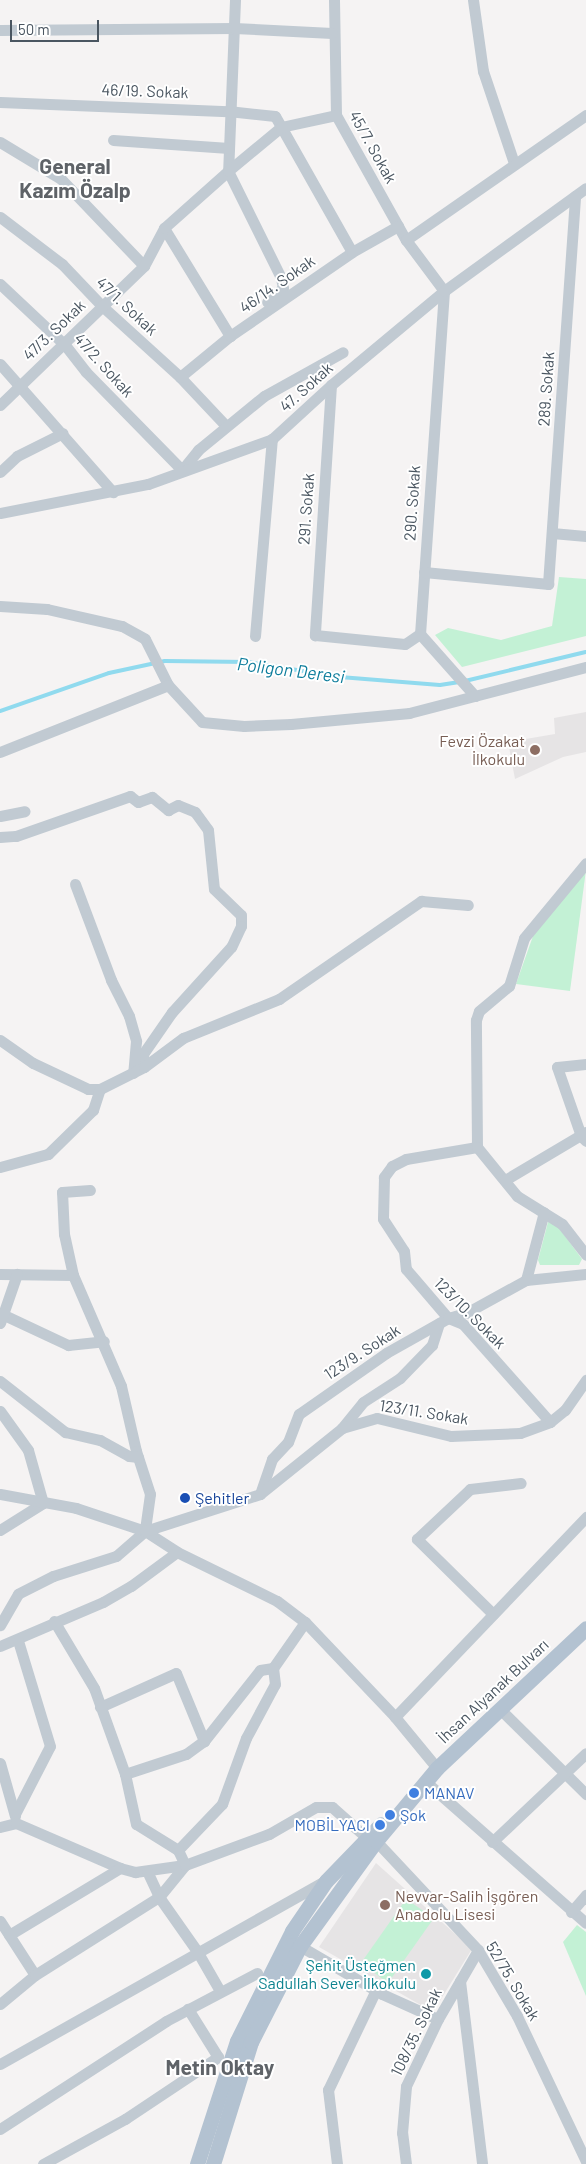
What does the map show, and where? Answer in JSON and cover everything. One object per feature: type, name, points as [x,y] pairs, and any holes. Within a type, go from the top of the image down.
[{"type":"main road","name":"İhsan Alyanak Bulvarı","points":[[371,1839],[437,1768],[586,1628]]},
{"type":"main road","points":[[197,2164],[236,2041],[292,1931],[326,1881],[371,1839]]},
{"type":"main road","points":[[213,2164],[251,2042],[300,1946],[371,1839]]},
{"type":"street","points":[[235,0],[228,111],[228,171],[281,278],[283,288],[267,302]]},
{"type":"street","name":"45/7. Sokak","points":[[334,0],[332,33],[336,116],[406,240],[444,291]]},
{"type":"street","points":[[473,0],[483,71],[514,163]]},
{"type":"street","points":[[0,30],[234,28],[332,33]]},
{"type":"street","name":"46/19. Sokak","points":[[0,102],[228,111],[275,116],[281,127]]},
{"type":"street","points":[[406,240],[514,163],[586,115]]},
{"type":"street","points":[[230,336],[164,228],[281,127],[336,116]]},
{"type":"street","points":[[281,127],[352,252]]},
{"type":"street","points":[[113,140],[229,148]]},
{"type":"street","points":[[0,142],[61,179],[144,266]]},
{"type":"street","name":"47. Sokak","points":[[0,512],[113,492],[272,439],[331,385],[444,291],[586,188]]},
{"type":"street","name":"289. Sokak","points":[[424,572],[548,584],[575,196]]},
{"type":"street","name":"47/1. Sokak","points":[[0,217],[62,264],[102,306],[180,377],[226,426]]},
{"type":"street","name":"46/14. Sokak","points":[[180,377],[230,336],[352,252],[398,226]]},
{"type":"street","name":"47/3. Sokak","points":[[0,406],[20,385],[65,345],[144,266],[164,228]]},
{"type":"street","name":"47/2. Sokak","points":[[0,284],[65,345],[86,372],[182,470]]},
{"type":"street","name":"290. Sokak","points":[[420,634],[444,291]]},
{"type":"street","points":[[182,470],[198,450],[264,396],[343,352]]},
{"type":"street","points":[[0,364],[63,433],[113,492]]},
{"type":"street","name":"291. Sokak","points":[[331,385],[315,635],[405,644],[420,634]]},
{"type":"street","points":[[0,472],[17,456],[63,433]]},
{"type":"street","points":[[255,636],[272,439]]},
{"type":"street","points":[[552,533],[586,536]]},
{"type":"street","points":[[0,606],[47,609],[122,626],[145,639],[168,684],[202,722],[244,726],[409,713],[471,693],[586,667]]},
{"type":"street","points":[[420,634],[471,693]]},
{"type":"street","points":[[0,752],[168,684]]},
{"type":"street","points":[[0,837],[16,836],[130,796],[138,802],[152,797],[168,810],[178,805],[196,812],[208,830],[214,889],[241,915],[241,926],[231,946],[172,1012],[143,1054],[144,1067]]},
{"type":"street","points":[[0,816],[25,811]]},
{"type":"street","points":[[586,863],[524,938],[509,986],[479,1011],[476,1020],[477,1147],[517,1196],[562,1224],[586,1256]]},
{"type":"street","points":[[75,884],[111,980],[129,1016],[136,1041],[133,1073]]},
{"type":"street","points":[[0,1040],[41,1066],[88,1089],[100,1089],[144,1067],[183,1038],[279,999],[421,901],[468,905]]},
{"type":"street","points":[[505,1180],[584,1136],[557,1067],[586,1064]]},
{"type":"street","points":[[0,1166],[48,1154],[93,1110],[100,1089]]},
{"type":"street","name":"123/10. Sokak","points":[[477,1147],[398,1162],[384,1177],[383,1219],[404,1251],[406,1269],[443,1321],[463,1324],[550,1422]]},
{"type":"street","points":[[0,1625],[18,1594],[53,1576],[116,1556],[145,1531],[150,1494],[138,1457],[121,1386],[104,1341],[73,1275],[64,1234],[62,1192],[90,1190]]},
{"type":"street","points":[[526,1280],[544,1212]]},
{"type":"street","points":[[0,1274],[73,1275]]},
{"type":"street","points":[[17,1274],[2,1319],[68,1345],[104,1341]]},
{"type":"street","name":"123/9. Sokak","points":[[260,1494],[272,1459],[288,1442],[299,1414],[386,1353],[443,1321],[466,1312],[526,1280],[586,1274]]},
{"type":"street","points":[[342,1428],[362,1402],[400,1378],[432,1345],[443,1321]]},
{"type":"street","name":"123/11. Sokak","points":[[145,1531],[260,1494],[342,1428],[377,1418],[451,1436],[520,1432],[550,1422],[565,1410],[586,1380]]},
{"type":"street","points":[[0,1381],[65,1432],[100,1440],[129,1456],[138,1457]]},
{"type":"street","points":[[0,1411],[28,1450],[43,1503]]},
{"type":"street","points":[[493,1614],[417,1538],[470,1489],[521,1483]]},
{"type":"street","points":[[0,1494],[76,1508],[145,1531],[177,1552],[277,1601],[305,1622],[395,1717],[437,1768]]},
{"type":"street","points":[[0,1530],[43,1503]]},
{"type":"street","points":[[395,1717],[586,1517]]},
{"type":"street","points":[[0,1646],[18,1641],[54,1620],[124,1590],[177,1552]]},
{"type":"street","points":[[0,2004],[35,1975],[159,1897],[185,1866],[178,1850],[136,1824],[125,1774],[94,1688],[54,1620]]},
{"type":"street","points":[[178,1850],[222,1804],[246,1738],[275,1684],[273,1668],[305,1622]]},
{"type":"street","points":[[0,1827],[16,1819],[50,1746],[18,1641]]},
{"type":"street","points":[[125,1774],[186,1754],[204,1741],[221,1724],[228,1707],[260,1670],[273,1668]]},
{"type":"street","points":[[100,1707],[176,1673],[204,1741]]},
{"type":"street","points":[[500,1710],[564,1775],[586,1794]]},
{"type":"street","points":[[492,1842],[586,1753]]},
{"type":"street","points":[[0,1763],[16,1819]]},
{"type":"street","points":[[426,1782],[571,1912],[586,1923]]},
{"type":"street","name":"52/75. Sokak","points":[[16,1819],[120,1868],[148,1871],[185,1866],[269,1834],[316,1807],[332,1807],[371,1839],[478,1950],[517,2016],[586,2161]]},
{"type":"street","points":[[9,1935],[120,1868]]},
{"type":"street","points":[[148,1871],[159,1897],[197,1951],[220,1992]]},
{"type":"street","points":[[0,2064],[197,1951],[326,1881]]},
{"type":"street","points":[[571,1912],[586,1895]]},
{"type":"street","points":[[0,1922],[35,1975]]},
{"type":"street","points":[[300,1946],[376,1990],[438,2020]]},
{"type":"street","name":"108/35. Sokak","points":[[406,2164],[402,2134],[406,2086],[438,2020],[478,1950]]},
{"type":"street","points":[[0,2129],[188,2010],[257,1973]]},
{"type":"street","points":[[460,1981],[482,2164]]},
{"type":"street","points":[[336,2164],[328,2090],[376,1990]]},
{"type":"street","points":[[43,2164],[125,2119],[218,2056],[188,2010]]},
{"type":"shaded area","points":[[586,712],[586,752],[563,757],[515,779],[508,742],[555,734],[554,718]]},
{"type":"shaded area","name":"Nevvar-Salih İşgören Anadolu Lisesi","points":[[376,1863],[472,1949],[433,2012],[319,1947]]},
{"type":"green space","points":[[559,577],[586,579],[586,636],[462,667],[435,635],[448,628],[501,640],[552,626]]},
{"type":"green space","points":[[586,870],[570,991],[516,984],[533,936]]},
{"type":"green space","points":[[548,1222],[556,1224],[582,1259],[579,1265],[540,1265],[538,1260]]},
{"type":"green space","points":[[406,1899],[434,1918],[388,1983],[361,1963]]},
{"type":"green space","points":[[577,1925],[586,1932],[586,1996],[563,1942]]},
{"type":"waterway","name":"Poligon Deresi","points":[[465,681],[586,652]]},
{"type":"waterway","name":"Poligon Deresi","points":[[0,711],[109,673],[165,661],[248,662],[340,677],[440,685],[458,682]]},
{"type":"place","name":"Fevzi Özakat İlkokulu","points":[[535,750]]},
{"type":"place","name":"Şehitler","points":[[185,1498]]},
{"type":"place","name":"MANAV","points":[[414,1793]]},
{"type":"place","name":"Şok","points":[[390,1815]]},
{"type":"place","name":"MOBİLYACI","points":[[380,1825]]},
{"type":"place","name":"Nevvar-Salih İşgören Anadolu Lisesi","points":[[385,1905]]},
{"type":"place","name":"Şehit Üsteğmen Sadullah Sever İlkokulu","points":[[426,1974]]},
{"type":"district","name":"General Kazım Özalp","points":[[75,178]]},
{"type":"district","name":"Metin Oktay","points":[[220,2067]]}]
